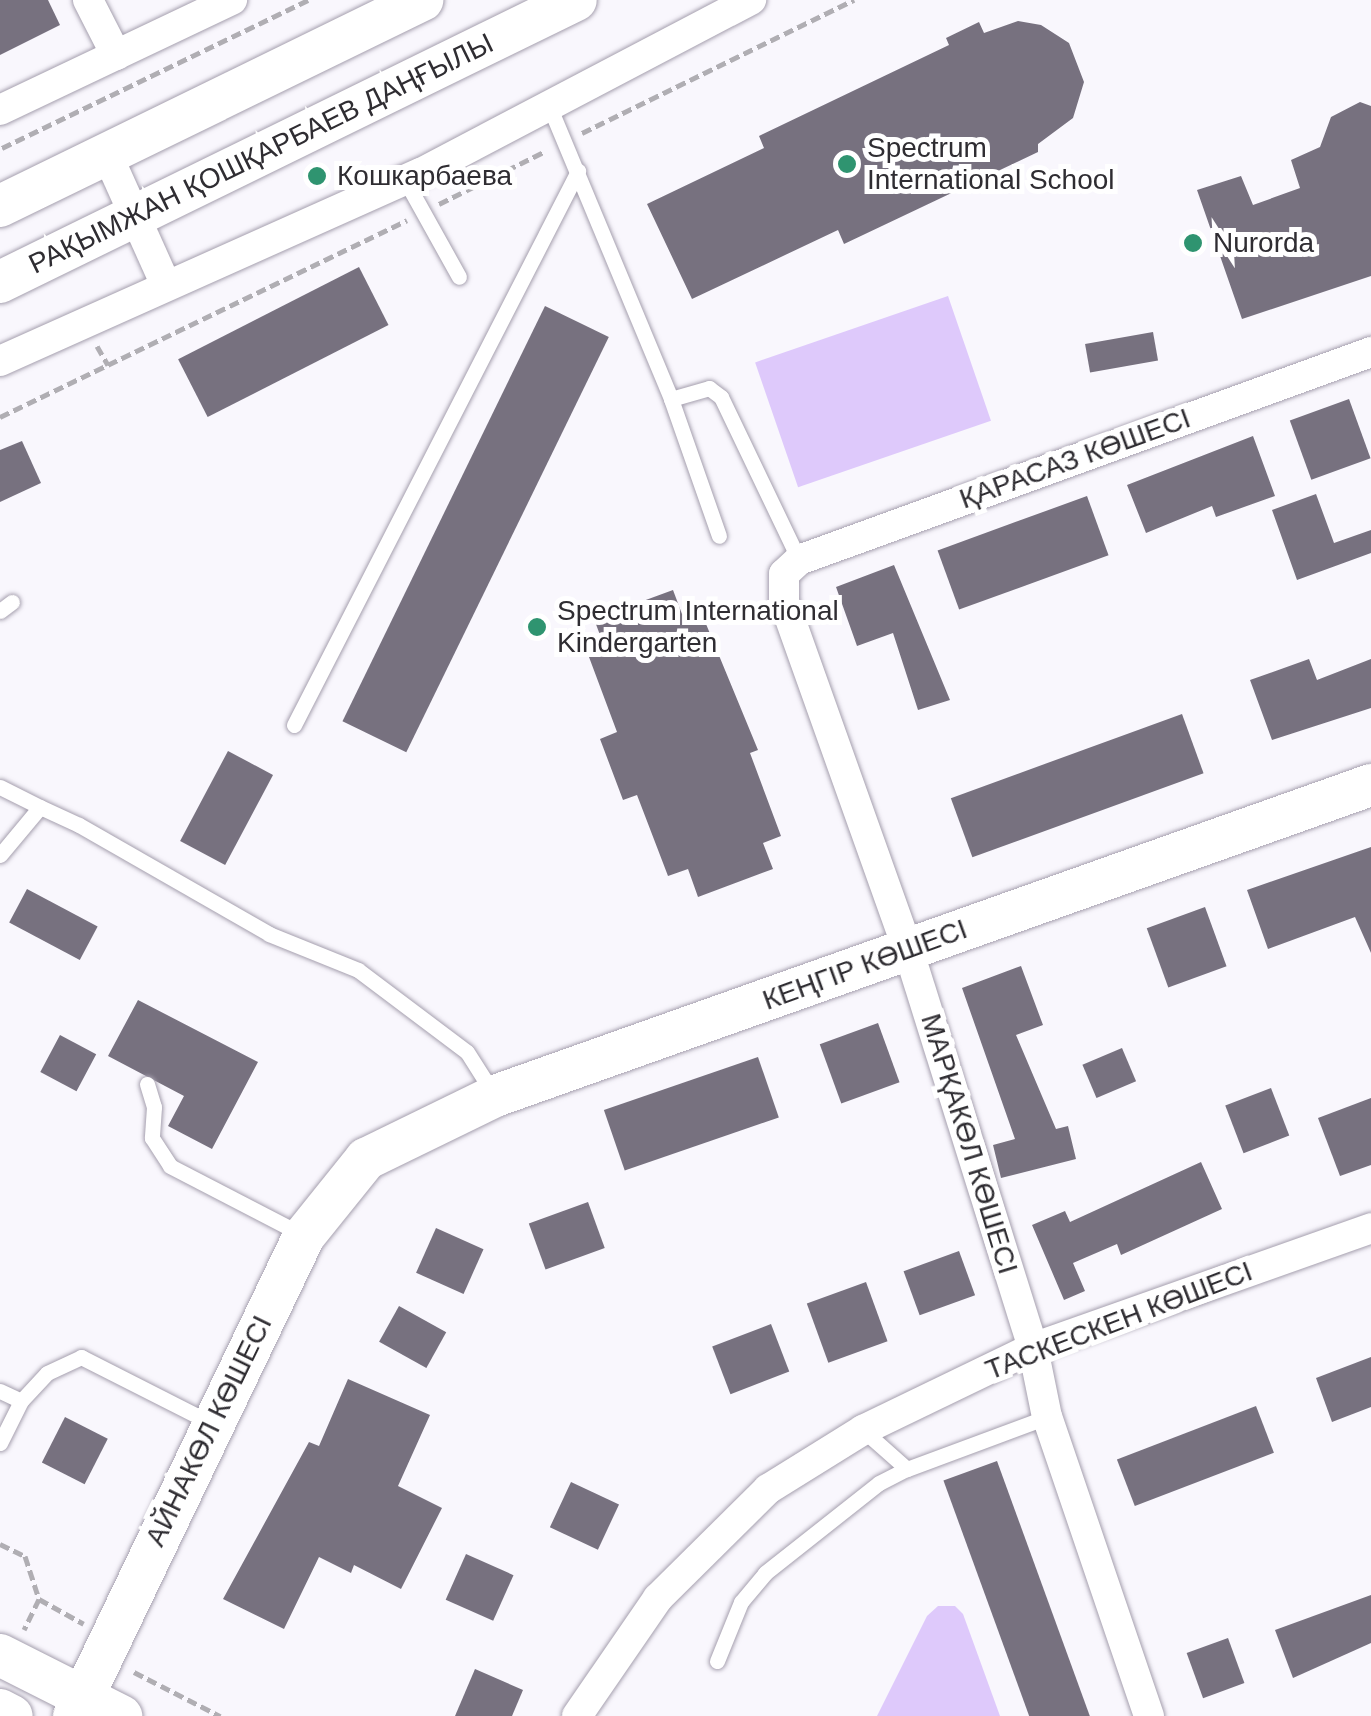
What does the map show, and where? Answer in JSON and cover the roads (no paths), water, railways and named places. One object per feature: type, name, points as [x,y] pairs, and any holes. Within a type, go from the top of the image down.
[{"type":"street","points":[[88,0],[116,55]]},
{"type":"street","points":[[0,110],[232,0]]},
{"type":"street","points":[[0,206],[422,0]]},
{"type":"street","name":"РАҚЫМЖАН ҚОШҚАРБАЕВ ДАҢҒЫЛЫ","points":[[0,282],[576,0]]},
{"type":"street","points":[[0,362],[404,178],[750,0]]},
{"type":"street","points":[[107,154],[166,285]]},
{"type":"street","name":"ҚАРАСАЗ КӨШЕСІ","points":[[792,567],[1371,352]]},
{"type":"street","name":"МАРҚАКӨЛ КӨШЕСІ","points":[[792,567],[784,602],[908,950],[1032,1348],[1047,1417],[1148,1716]]},
{"type":"street","name":"КЕҢГІР КӨШЕСІ","points":[[366,1159],[496,1096],[1371,784]]},
{"type":"street","name":"АЙНАКӨЛ КӨШЕСІ","points":[[93,1710],[212,1423],[304,1236],[366,1159]]},
{"type":"street","name":"ТАСКЕСКЕН КӨШЕСІ","points":[[578,1716],[658,1598],[768,1490],[863,1430],[1032,1348],[1371,1228]]},
{"type":"street","points":[[5,1657],[93,1710]]},
{"type":"street","points":[[0,1710],[12,1716]]},
{"type":"lane","points":[[548,102],[671,399],[719,536]]},
{"type":"lane","points":[[294,725],[578,171]]},
{"type":"lane","points":[[404,178],[459,277]]},
{"type":"lane","points":[[671,399],[710,388],[721,397],[792,567]]},
{"type":"lane","points":[[0,787],[269,934],[358,970],[467,1052],[496,1096]]},
{"type":"lane","points":[[0,856],[40,806]]},
{"type":"lane","points":[[146,1084],[154,1107],[152,1138],[170,1166],[304,1236]]},
{"type":"lane","points":[[0,1443],[21,1401],[64,1361],[81,1356],[212,1423]]},
{"type":"lane","points":[[0,1390],[21,1401]]},
{"type":"lane","points":[[716,1661],[741,1602],[766,1574],[879,1483],[1047,1417]]},
{"type":"lane","points":[[863,1430],[907,1469]]},
{"type":"place","name":"Spectrum International School","points":[[847,164]]},
{"type":"place","name":"Кошкарбаева","points":[[317,176]]},
{"type":"place","name":"Nurorda","points":[[1193,243]]},
{"type":"place","name":"Spectrum International Kindergarten","points":[[537,627]]}]
